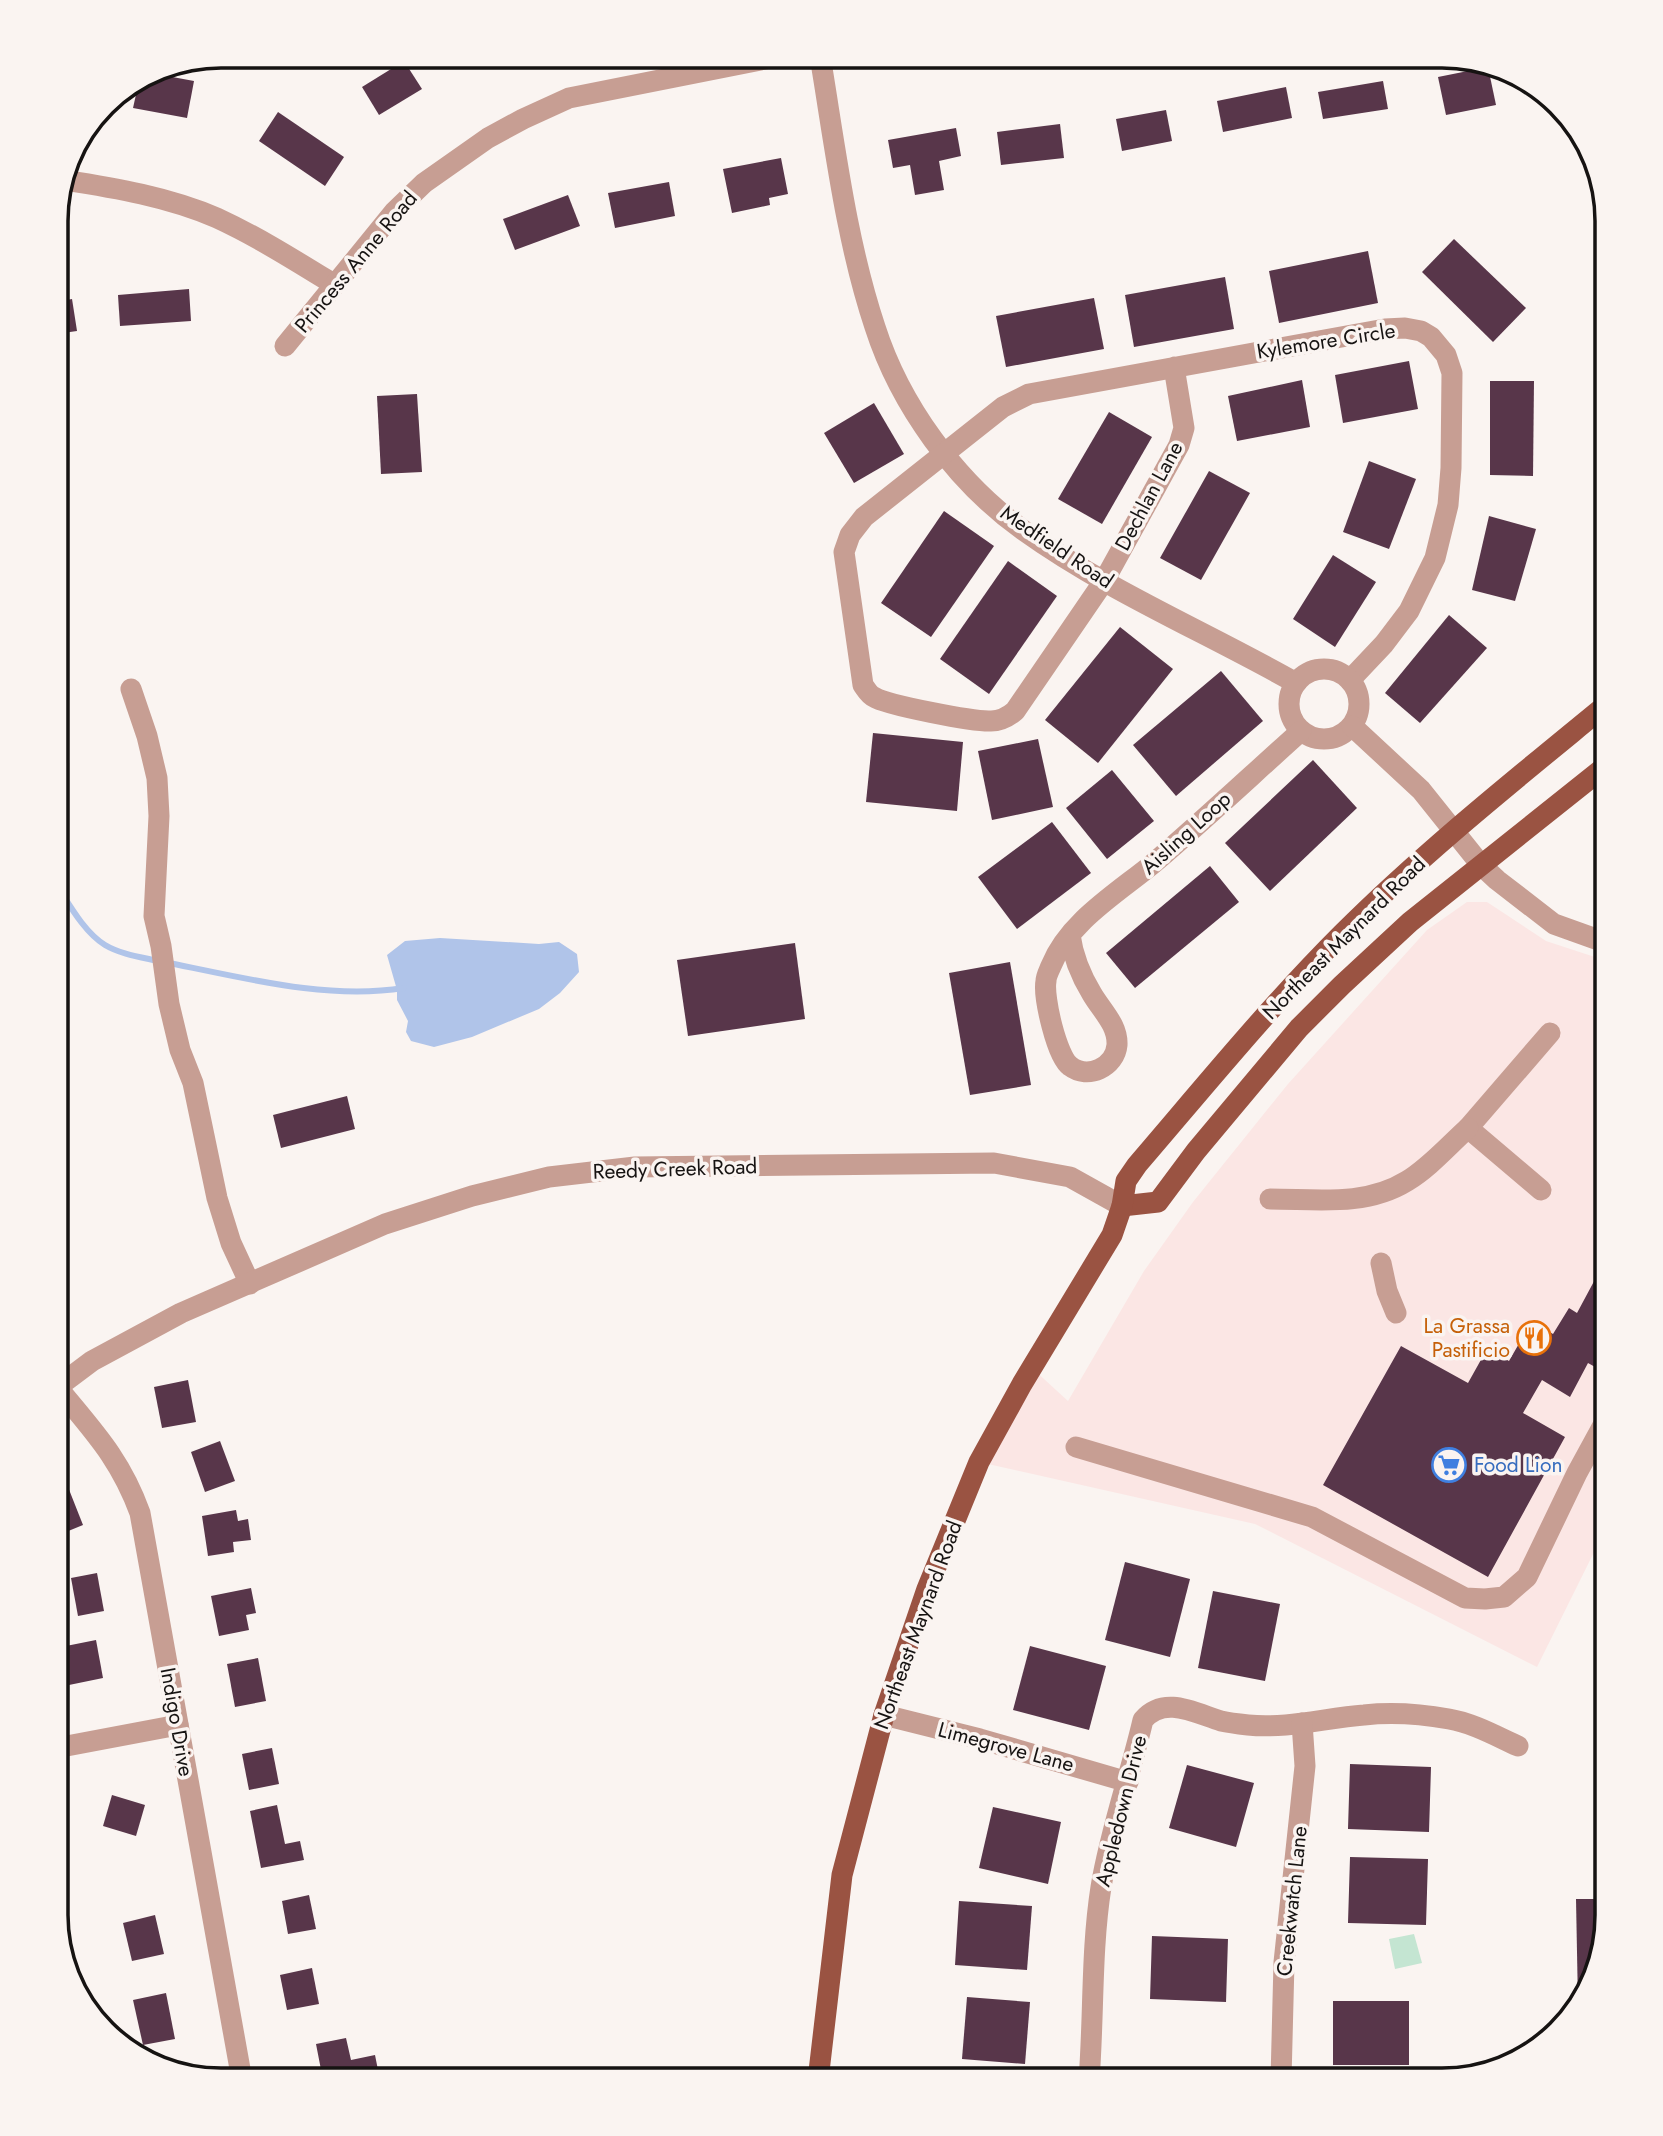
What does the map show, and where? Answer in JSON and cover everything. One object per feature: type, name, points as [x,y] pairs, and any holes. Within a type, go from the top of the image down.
[{"type":"main road","name":"Northeast Maynard Road","points":[[819,2068],[842,1875],[884,1715],[927,1588],[979,1462],[1021,1384],[1112,1235],[1122,1206],[1126,1181],[1268,1012],[1343,933],[1455,831],[1595,714]]},
{"type":"main road","name":"Northeast Maynard Road","points":[[1122,1206],[1158,1202],[1196,1151],[1299,1028],[1410,922],[1595,775]]},
{"type":"street","name":"Princess Anne Road","points":[[285,346],[395,211],[424,183],[488,138],[569,99],[719,68]]},
{"type":"street","name":"Medfield Road","points":[[822,68],[857,262],[875,328],[899,384],[945,453],[968,481],[1022,529],[1104,582],[1255,659],[1296,683]]},
{"type":"street","points":[[73,181],[122,189],[215,217],[282,252],[335,285]]},
{"type":"street","name":"Kylemore Circle","points":[[945,453],[1003,407],[1030,394],[1385,329],[1405,328],[1421,331],[1432,337],[1446,355],[1452,373],[1452,432],[1444,530],[1425,583],[1409,611],[1384,644],[1350,680]]},
{"type":"street","name":"Dechlan Lane","points":[[945,453],[856,524],[845,552],[863,685],[872,696],[944,714],[992,722],[1006,718],[1015,711],[1104,582],[1171,461],[1184,428],[1174,368]]},
{"type":"street","points":[[1316,670],[1340,673],[1350,680],[1359,698],[1357,717],[1352,726],[1344,734],[1333,738],[1311,737],[1301,731],[1290,713],[1291,692],[1296,683],[1316,670]]},
{"type":"street","points":[[131,689],[147,736],[157,778],[159,816],[154,916],[169,1004],[180,1050],[193,1083],[217,1198],[231,1243],[250,1284]]},
{"type":"street","points":[[1352,726],[1421,790],[1481,865],[1500,883],[1554,924],[1595,939]]},
{"type":"street","name":"Aisling Loop","points":[[1070,935],[1080,972],[1118,1034],[1116,1054],[1105,1067],[1088,1073],[1071,1068],[1063,1059],[1053,1034],[1045,982],[1052,963],[1070,935],[1301,731]]},
{"type":"street","points":[[1270,1199],[1350,1200],[1386,1192],[1409,1180],[1468,1128],[1550,1033]]},
{"type":"street","points":[[1468,1128],[1541,1190]]},
{"type":"street","name":"Reedy Creek Road","points":[[68,1379],[92,1361],[181,1313],[385,1224],[513,1184],[549,1177],[635,1167],[994,1163],[1069,1177],[1122,1206]]},
{"type":"street","points":[[1381,1263],[1387,1291],[1396,1313]]},
{"type":"street","name":"Indigo Drive","points":[[68,1402],[106,1446],[119,1466],[140,1513],[240,2068]]},
{"type":"street","points":[[1076,1447],[1312,1517],[1465,1598],[1485,1599],[1504,1597],[1527,1577],[1595,1440]]},
{"type":"street","name":"Appledown Drive","points":[[1089,2068],[1094,1958],[1107,1854],[1143,1720],[1150,1712],[1157,1708],[1176,1707],[1225,1722],[1252,1725],[1302,1723],[1366,1715],[1413,1714],[1452,1719],[1518,1746]]},
{"type":"street","name":"Limegrove Lane","points":[[884,1715],[980,1739],[1128,1782]]},
{"type":"street","name":"Creekwatch Lane","points":[[1282,2068],[1284,1962],[1305,1766],[1302,1723]]},
{"type":"street","points":[[68,1746],[178,1725]]},
{"type":"shaded area","points":[[1467,902],[1487,902],[1546,941],[1595,957],[1595,1550],[1537,1667],[1255,1524],[979,1462],[1032,1368],[1068,1401],[1144,1271],[1193,1202],[1288,1084],[1427,930]]},
{"type":"green space","points":[[1414,1934],[1422,1963],[1395,1969],[1389,1939]]},
{"type":"water","points":[[440,938],[539,944],[559,942],[577,954],[579,972],[560,993],[539,1009],[472,1037],[434,1047],[411,1041],[406,1032],[408,1021],[397,1000],[397,990],[387,955],[405,941]]},
{"type":"building","points":[[392,68],[409,68],[422,89],[379,115],[362,87]]},
{"type":"building","points":[[1469,71],[1490,76],[1496,105],[1446,115],[1438,77]]},
{"type":"building","points":[[170,77],[194,81],[187,118],[133,108],[136,94],[162,80]]},
{"type":"building","points":[[1383,81],[1388,109],[1323,119],[1318,92]]},
{"type":"building","points":[[1286,87],[1292,118],[1223,132],[1217,101]]},
{"type":"building","points":[[1166,110],[1172,141],[1122,151],[1116,119]]},
{"type":"building","points":[[278,112],[344,157],[325,186],[259,141]]},
{"type":"building","points":[[1060,124],[1064,158],[1001,165],[997,132]]},
{"type":"building","points":[[956,128],[961,156],[939,161],[944,190],[915,195],[910,165],[893,168],[888,140]]},
{"type":"building","points":[[781,158],[788,194],[769,198],[770,205],[732,213],[723,169]]},
{"type":"building","points":[[669,182],[675,216],[615,228],[608,193]]},
{"type":"building","points":[[568,195],[580,226],[515,250],[503,219]]},
{"type":"building","points":[[1454,239],[1526,308],[1493,342],[1422,272]]},
{"type":"building","points":[[1368,251],[1378,303],[1279,323],[1269,271]]},
{"type":"building","points":[[1225,277],[1234,329],[1134,347],[1125,295]]},
{"type":"building","points":[[189,289],[191,321],[120,326],[118,295]]},
{"type":"building","points":[[1094,298],[1104,349],[1006,367],[996,316]]},
{"type":"building","points":[[72,299],[77,331],[69,332],[69,300]]},
{"type":"building","points":[[1409,361],[1418,409],[1343,423],[1335,375]]},
{"type":"building","points":[[1302,380],[1310,427],[1237,441],[1228,396]]},
{"type":"building","points":[[1490,381],[1534,381],[1533,476],[1490,475]]},
{"type":"building","points":[[417,394],[422,472],[381,474],[377,396]]},
{"type":"building","points":[[874,403],[904,454],[854,483],[824,433]]},
{"type":"building","points":[[1109,412],[1152,437],[1102,524],[1058,499]]},
{"type":"building","points":[[1369,461],[1416,479],[1389,549],[1343,532]]},
{"type":"building","points":[[1209,471],[1250,493],[1201,580],[1160,558]]},
{"type":"building","points":[[944,511],[994,546],[931,637],[881,603]]},
{"type":"building","points":[[1489,516],[1536,529],[1515,601],[1472,590]]},
{"type":"building","points":[[1333,555],[1376,582],[1335,647],[1293,619]]},
{"type":"building","points":[[1008,561],[1057,596],[989,694],[940,659]]},
{"type":"building","points":[[1449,615],[1487,648],[1420,723],[1385,693]]},
{"type":"building","points":[[1120,627],[1173,669],[1098,763],[1045,720]]},
{"type":"building","points":[[1221,671],[1263,721],[1176,796],[1133,745]]},
{"type":"building","points":[[873,733],[963,742],[957,811],[866,802]]},
{"type":"building","points":[[1038,739],[1053,807],[992,820],[978,751]]},
{"type":"building","points":[[1313,760],[1357,808],[1270,891],[1225,843]]},
{"type":"building","points":[[1112,770],[1154,821],[1107,859],[1066,808]]},
{"type":"building","points":[[1052,822],[1091,873],[1017,929],[978,877]]},
{"type":"building","points":[[1210,866],[1239,902],[1135,988],[1106,953]]},
{"type":"building","points":[[795,943],[805,1019],[688,1036],[677,960]]},
{"type":"building","points":[[1010,962],[1031,1085],[970,1095],[949,973]]},
{"type":"building","points":[[347,1096],[355,1129],[281,1148],[273,1115]]},
{"type":"building","points":[[1595,1279],[1595,1367],[1588,1363],[1570,1397],[1542,1380],[1523,1413],[1565,1437],[1488,1577],[1323,1485],[1401,1346],[1468,1383],[1487,1349],[1509,1361],[1532,1321],[1553,1334],[1569,1308],[1577,1313]]},
{"type":"building","points":[[188,1380],[196,1422],[162,1428],[154,1387]]},
{"type":"building","points":[[220,1441],[235,1481],[205,1492],[191,1452]]},
{"type":"building","points":[[68,1488],[83,1525],[68,1531]]},
{"type":"building","points":[[236,1510],[238,1521],[248,1519],[251,1540],[233,1542],[234,1552],[208,1556],[202,1516]]},
{"type":"building","points":[[1125,1562],[1190,1579],[1170,1657],[1105,1640]]},
{"type":"building","points":[[97,1573],[104,1611],[78,1616],[71,1578]]},
{"type":"building","points":[[251,1588],[256,1613],[246,1615],[249,1630],[219,1636],[211,1596]]},
{"type":"building","points":[[1213,1591],[1280,1604],[1265,1681],[1198,1668]]},
{"type":"building","points":[[96,1640],[103,1678],[69,1685],[68,1646]]},
{"type":"building","points":[[1030,1646],[1106,1666],[1089,1730],[1013,1710]]},
{"type":"building","points":[[258,1658],[266,1701],[235,1707],[227,1664]]},
{"type":"building","points":[[272,1748],[279,1784],[249,1790],[242,1754]]},
{"type":"building","points":[[1350,1764],[1431,1767],[1429,1832],[1348,1829]]},
{"type":"building","points":[[1187,1765],[1254,1783],[1236,1847],[1169,1828]]},
{"type":"building","points":[[112,1795],[145,1805],[136,1836],[103,1826]]},
{"type":"building","points":[[277,1805],[285,1844],[300,1841],[304,1860],[261,1868],[250,1811]]},
{"type":"building","points":[[993,1807],[1061,1822],[1048,1884],[979,1868]]},
{"type":"building","points":[[1350,1857],[1428,1859],[1426,1925],[1348,1923]]},
{"type":"building","points":[[309,1895],[316,1929],[288,1934],[282,1901]]},
{"type":"building","points":[[1576,1899],[1595,1899],[1590,1955],[1578,1985]]},
{"type":"building","points":[[959,1901],[1032,1906],[1027,1970],[955,1965]]},
{"type":"building","points":[[155,1915],[164,1954],[132,1961],[123,1923]]},
{"type":"building","points":[[1152,1936],[1228,1939],[1226,2002],[1150,1999]]},
{"type":"building","points":[[312,1968],[319,2004],[287,2010],[280,1975]]},
{"type":"building","points":[[166,1993],[175,2039],[143,2045],[133,2000]]},
{"type":"building","points":[[967,1997],[1030,2002],[1025,2064],[962,2059]]},
{"type":"building","points":[[1333,2001],[1409,2001],[1409,2065],[1333,2065]]},
{"type":"building","points":[[346,2038],[351,2060],[375,2055],[378,2068],[321,2068],[316,2044]]},
{"type":"waterway","points":[[69,903],[90,933],[105,945],[130,955],[158,961]]},
{"type":"waterway","points":[[169,963],[286,986],[345,991],[404,988]]},
{"type":"place","name":"La Grassa Pastificio","points":[[1534,1338]]},
{"type":"place","name":"Food Lion","points":[[1449,1465]]}]
